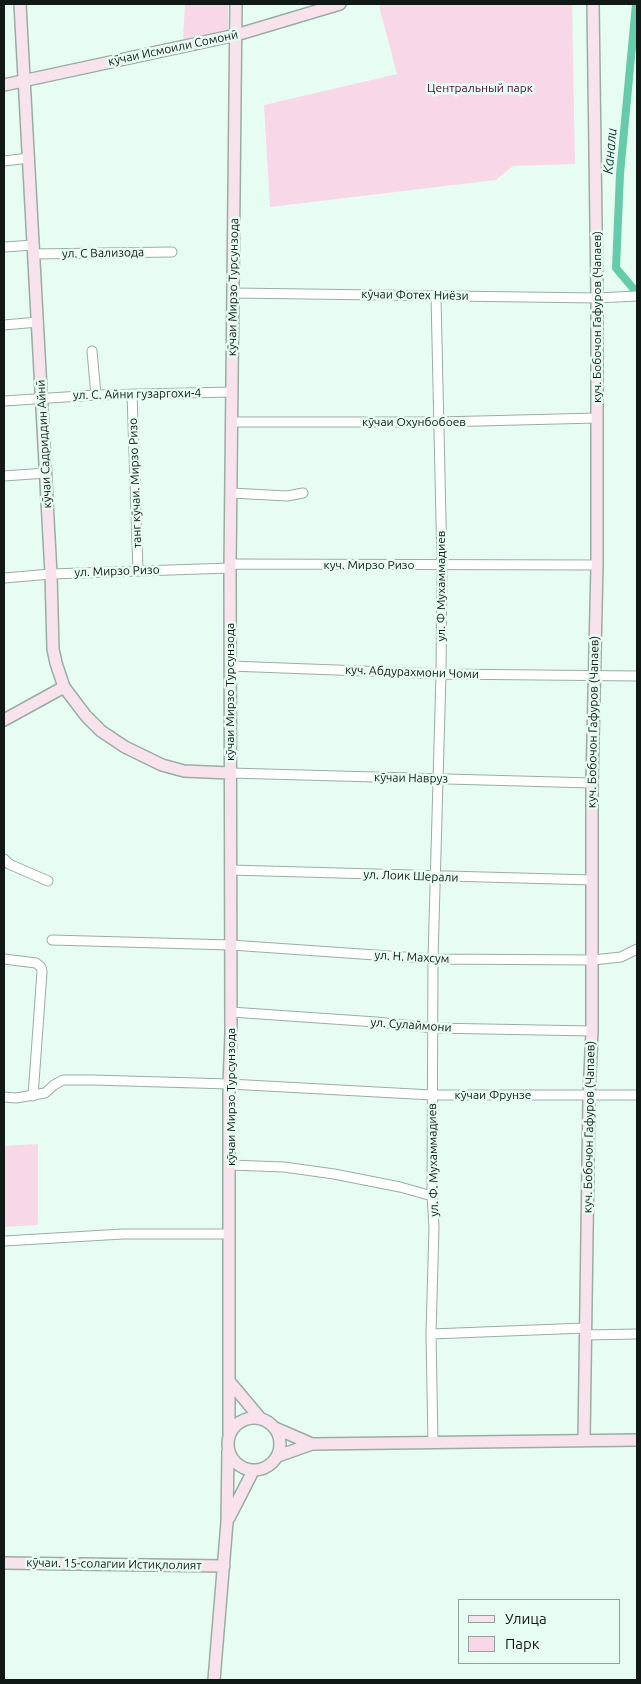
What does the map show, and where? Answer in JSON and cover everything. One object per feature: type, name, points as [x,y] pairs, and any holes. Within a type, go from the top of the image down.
[{"type":"street","name":"кӯчаи Садриддин Айнӣ","points":[[20,4],[46,473],[53,649],[64,687],[86,716],[101,731],[125,747],[162,765],[184,771],[230,773]]},
{"type":"street","name":"кӯчаи Мирзо Турсунзода","points":[[214,1680],[227,1522],[227,1442],[229,1433],[230,1381],[230,566],[236,4]]},
{"type":"street","name":"кӯчаи Исмоили Сомонӣ","points":[[4,85],[236,35],[340,4]]},
{"type":"street","name":"куч. Бобочон Гафуров (Чапаев)","points":[[584,1440],[589,1096],[592,1031],[592,783],[597,565],[594,4]]},
{"type":"street","points":[[4,161],[29,158]]},
{"type":"street","name":"ул. С Вализода","points":[[4,247],[34,250],[172,252]]},
{"type":"street","name":"кӯчаи Фотех Ниёзи","points":[[233,292],[597,298],[635,296]]},
{"type":"street","name":"ул. Ф Мухаммадиев","points":[[434,876],[441,674],[442,565],[436,296]]},
{"type":"street","points":[[4,325],[38,322]]},
{"type":"street","points":[[92,350],[96,395]]},
{"type":"street","name":"ул. С. Айни гузаргохи-4","points":[[4,401],[42,397],[232,392]]},
{"type":"street","name":"танг кӯчаи. Мирзо Ризо","points":[[132,394],[138,571]]},
{"type":"street","name":"кӯчаи Охунбобоев","points":[[232,422],[439,422],[597,418]]},
{"type":"street","points":[[4,476],[46,473]]},
{"type":"street","points":[[231,493],[287,496],[303,493]]},
{"type":"street","name":"куч. Мирзо Ризо","points":[[230,566],[597,565]]},
{"type":"street","name":"ул. Мирзо Ризо","points":[[4,578],[51,574],[230,566]]},
{"type":"street","name":"куч. Абдурахмони Чоми","points":[[230,666],[441,674],[637,676]]},
{"type":"street","points":[[4,720],[64,687]]},
{"type":"street","name":"кӯчаи Навруз","points":[[230,773],[592,783]]},
{"type":"street","points":[[4,859],[9,864],[48,881]]},
{"type":"street","name":"ул. Лоик Шерали","points":[[230,870],[592,880]]},
{"type":"street","name":"ул. Ф. Мухаммадиев","points":[[433,1443],[431,1334],[434,1227],[432,1196],[432,1095],[434,876]]},
{"type":"street","name":"ул. Н. Махсум","points":[[52,940],[231,945],[433,959],[593,960],[620,958],[637,949]]},
{"type":"street","points":[[4,958],[36,963],[41,967],[42,972],[33,1096],[4,1098]]},
{"type":"street","name":"ул. Сулаймони","points":[[231,1012],[433,1028],[592,1031]]},
{"type":"street","name":"кӯчаи Фрунзе","points":[[33,1096],[45,1093],[63,1080],[229,1084],[432,1095],[637,1095]]},
{"type":"street","points":[[230,1165],[284,1167],[334,1174],[400,1187],[432,1196]]},
{"type":"street","points":[[4,1241],[123,1234],[229,1234]]},
{"type":"street","points":[[431,1334],[586,1332],[637,1334]]},
{"type":"street","points":[[230,1381],[260,1418],[276,1428],[312,1444]]},
{"type":"street","points":[[229,1433],[234,1426],[246,1418],[260,1418]]},
{"type":"street","points":[[276,1428],[281,1442],[278,1456]]},
{"type":"street","points":[[228,1451],[231,1459],[240,1468],[253,1471],[268,1467],[278,1456],[312,1444],[637,1440]]},
{"type":"street","name":"кӯчаи Мирзо Турсунзода","points":[[227,1522],[253,1471]]},
{"type":"street","name":"кӯчаи. 15-солагии Истиқлолият","points":[[4,1563],[224,1566]]},
{"type":"green space","points":[[185,4],[228,4],[228,30],[183,39]]},
{"type":"green space","name":"Центральный парк","points":[[386,4],[572,4],[575,164],[513,166],[496,180],[270,207],[264,105],[397,74],[379,6]]},
{"type":"green space","points":[[38,1144],[38,1225],[4,1227],[4,1146]]},
{"type":"waterway","name":"Канали","points":[[636,4],[620,174],[616,268],[637,293]]}]
